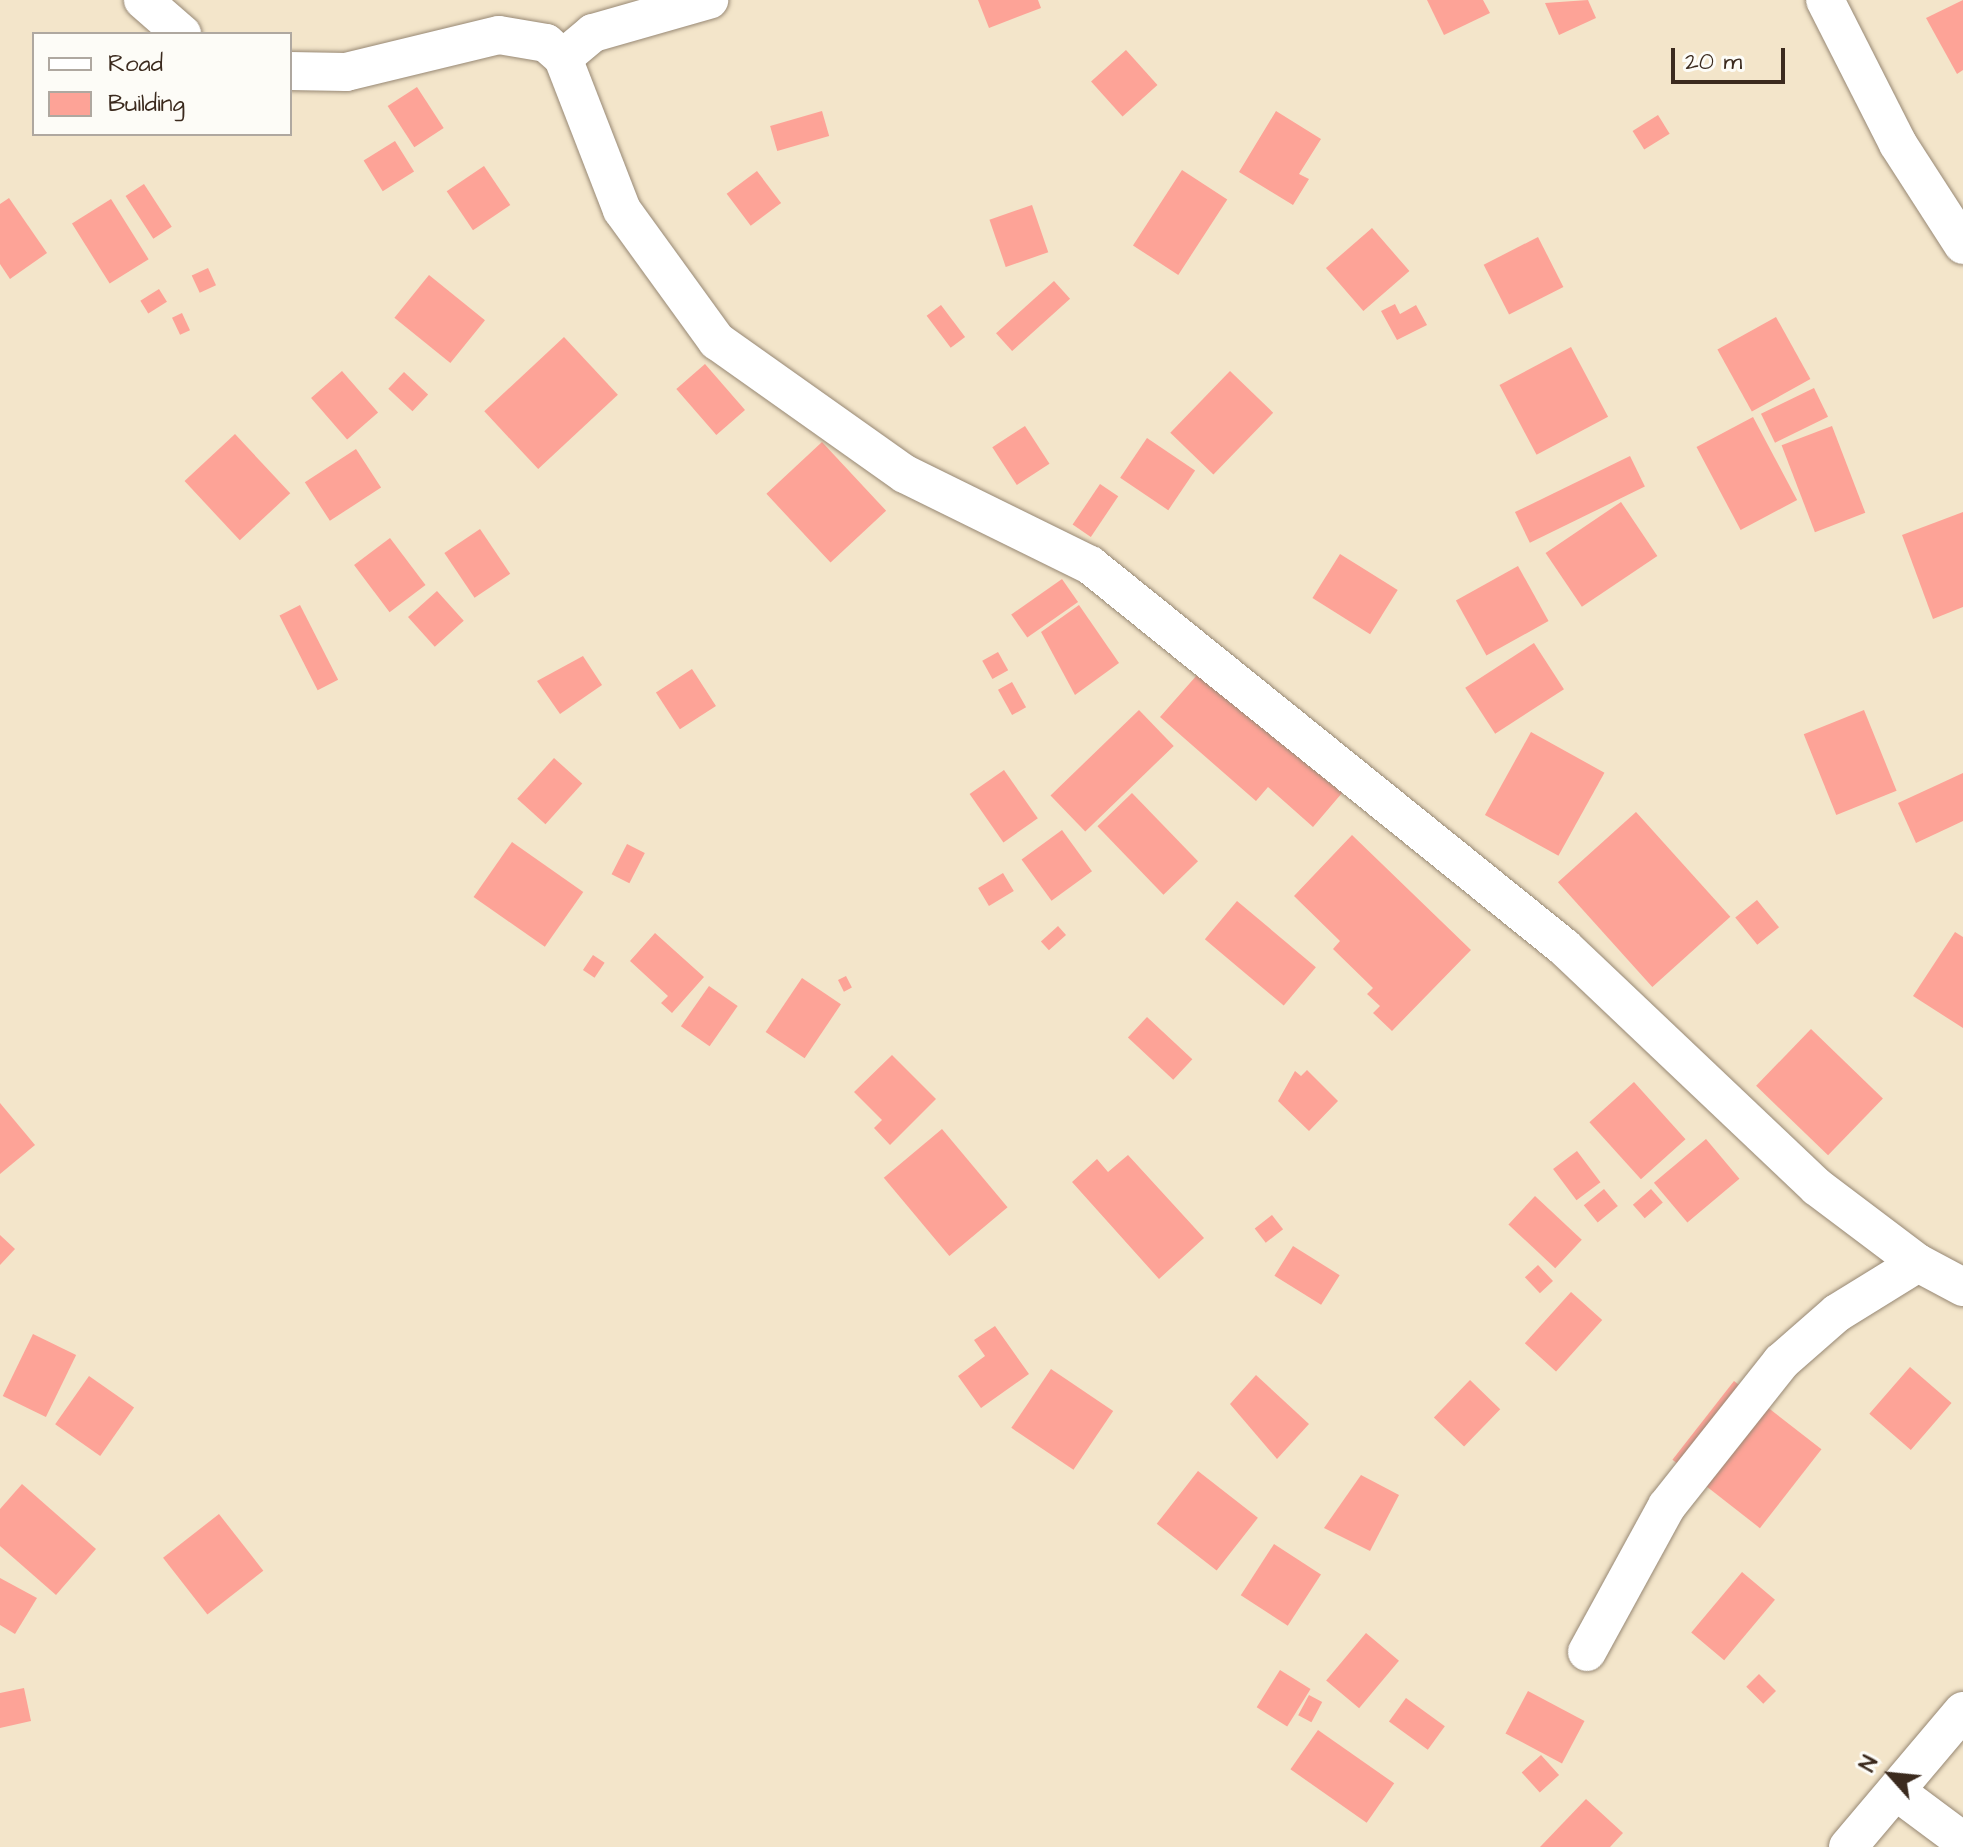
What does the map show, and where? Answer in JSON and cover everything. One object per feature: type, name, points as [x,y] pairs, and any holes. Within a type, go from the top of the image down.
[{"type":"street","points":[[143,0],[180,32]]},
{"type":"street","points":[[563,58],[593,33],[709,0]]},
{"type":"street","points":[[1825,0],[1898,144],[1963,245]]},
{"type":"street","points":[[292,71],[346,72],[499,35],[526,35],[563,58],[622,210],[717,341],[905,474],[1090,565],[1564,947],[1817,1187],[1918,1263],[1963,1287]]},
{"type":"street","points":[[1587,1652],[1667,1506],[1781,1362],[1837,1313],[1918,1263]]},
{"type":"street","points":[[1848,1847],[1963,1711]]},
{"type":"street","points":[[1897,1792],[1963,1841]]},
{"type":"building","points":[[978,0],[1038,0],[1041,8],[989,28]]},
{"type":"building","points":[[1427,0],[1483,0],[1490,13],[1444,35]]},
{"type":"building","points":[[1588,0],[1596,18],[1559,35],[1545,3]]},
{"type":"building","points":[[1963,0],[1963,70],[1957,74],[1926,18]]},
{"type":"building","points":[[1126,50],[1157,85],[1123,116],[1091,81]]},
{"type":"building","points":[[417,87],[444,128],[414,147],[388,106]]},
{"type":"building","points":[[822,111],[829,136],[777,151],[770,126]]},
{"type":"building","points":[[1276,111],[1321,139],[1299,174],[1309,179],[1293,205],[1239,172]]},
{"type":"building","points":[[1658,115],[1670,134],[1644,150],[1633,131]]},
{"type":"building","points":[[395,141],[414,172],[383,191],[364,161]]},
{"type":"building","points":[[484,166],[510,205],[473,230],[447,191]]},
{"type":"building","points":[[1182,170],[1227,199],[1178,275],[1133,245]]},
{"type":"building","points":[[757,171],[781,203],[751,226],[727,194]]},
{"type":"building","points":[[144,184],[172,227],[153,239],[126,196]]},
{"type":"building","points":[[9,198],[47,253],[10,279],[0,264],[0,204]]},
{"type":"building","points":[[111,199],[149,259],[110,284],[72,223]]},
{"type":"building","points":[[1032,205],[1048,252],[1006,267],[989,220]]},
{"type":"building","points":[[1372,228],[1409,271],[1363,311],[1326,268]]},
{"type":"building","points":[[1538,237],[1563,287],[1509,315],[1484,265]]},
{"type":"building","points":[[208,268],[216,285],[200,293],[192,276]]},
{"type":"building","points":[[429,275],[485,320],[450,363],[394,318]]},
{"type":"building","points":[[1054,281],[1070,299],[1012,351],[996,333]]},
{"type":"building","points":[[159,289],[167,302],[148,313],[140,301]]},
{"type":"building","points":[[1395,304],[1400,314],[1416,305],[1427,325],[1397,340],[1381,311]]},
{"type":"building","points":[[941,305],[965,337],[951,348],[927,316]]},
{"type":"building","points":[[182,313],[190,330],[180,335],[172,318]]},
{"type":"building","points":[[1776,317],[1810,379],[1752,412],[1717,349]]},
{"type":"building","points":[[564,337],[618,395],[538,469],[484,411]]},
{"type":"building","points":[[1571,347],[1608,417],[1537,455],[1499,385]]},
{"type":"building","points":[[705,364],[745,410],[716,435],[676,389]]},
{"type":"building","points":[[342,371],[378,413],[347,439],[311,398]]},
{"type":"building","points":[[1230,371],[1273,413],[1213,475],[1170,433]]},
{"type":"building","points":[[404,372],[428,395],[412,411],[388,389]]},
{"type":"building","points":[[1814,388],[1828,417],[1775,443],[1761,414]]},
{"type":"building","points":[[1753,417],[1797,500],[1741,530],[1696,447]]},
{"type":"building","points":[[1025,426],[1050,464],[1017,485],[992,447]]},
{"type":"building","points":[[1832,426],[1865,513],[1815,532],[1782,445]]},
{"type":"building","points":[[235,434],[290,493],[240,540],[185,481]]},
{"type":"building","points":[[1147,438],[1195,470],[1168,510],[1120,478]]},
{"type":"building","points":[[822,442],[886,511],[831,563],[766,494]]},
{"type":"building","points":[[356,449],[381,488],[330,521],[305,482]]},
{"type":"building","points":[[1630,456],[1645,487],[1530,543],[1515,512]]},
{"type":"building","points":[[1100,484],[1118,496],[1091,537],[1073,525]]},
{"type":"building","points":[[1621,502],[1657,556],[1582,607],[1546,553]]},
{"type":"building","points":[[1963,512],[1963,607],[1933,619],[1902,535]]},
{"type":"building","points":[[480,529],[510,574],[475,598],[444,553]]},
{"type":"building","points":[[390,538],[426,585],[390,612],[354,565]]},
{"type":"building","points":[[1340,554],[1398,590],[1370,634],[1312,598]]},
{"type":"building","points":[[1518,566],[1549,621],[1486,656],[1456,600]]},
{"type":"building","points":[[1062,579],[1078,602],[1027,637],[1011,615]]},
{"type":"building","points":[[437,591],[464,621],[435,647],[408,617]]},
{"type":"building","points":[[300,605],[338,680],[318,690],[280,615]]},
{"type":"building","points":[[1079,605],[1119,663],[1075,695],[1041,632]]},
{"type":"building","points":[[1534,643],[1564,689],[1495,734],[1465,688]]},
{"type":"building","points":[[998,652],[1008,670],[992,679],[982,661]]},
{"type":"building","points":[[583,656],[602,685],[560,714],[537,681]]},
{"type":"building","points":[[692,669],[716,706],[680,729],[656,692]]},
{"type":"building","points":[[1197,675],[1342,793],[1313,827],[1268,787],[1256,801],[1160,717]]},
{"type":"building","points":[[1012,682],[1026,707],[1012,715],[998,690]]},
{"type":"building","points":[[1139,710],[1174,746],[1085,831],[1051,795]]},
{"type":"building","points":[[1864,710],[1897,791],[1836,815],[1804,734]]},
{"type":"building","points":[[1531,732],[1604,773],[1558,856],[1485,815]]},
{"type":"building","points":[[554,758],[582,783],[545,824],[517,799]]},
{"type":"building","points":[[1004,770],[1038,818],[1003,842],[970,794]]},
{"type":"building","points":[[1963,773],[1963,821],[1916,843],[1898,803]]},
{"type":"building","points":[[1132,793],[1198,861],[1163,895],[1097,826]]},
{"type":"building","points":[[1636,812],[1730,917],[1652,987],[1558,882]]},
{"type":"building","points":[[1062,830],[1092,871],[1052,901],[1022,859]]},
{"type":"building","points":[[1352,835],[1471,950],[1392,1031],[1373,1013],[1380,1006],[1367,994],[1373,988],[1333,949],[1340,941],[1294,896]]},
{"type":"building","points":[[512,842],[583,892],[545,947],[474,897]]},
{"type":"building","points":[[627,844],[645,853],[629,883],[612,874]]},
{"type":"building","points":[[1003,873],[1014,891],[989,906],[978,888]]},
{"type":"building","points":[[1757,900],[1779,927],[1757,945],[1735,918]]},
{"type":"building","points":[[1237,901],[1316,967],[1284,1006],[1205,939]]},
{"type":"building","points":[[1058,926],[1066,935],[1049,950],[1041,941]]},
{"type":"building","points":[[1955,932],[1963,937],[1963,1028],[1913,996]]},
{"type":"building","points":[[655,933],[704,977],[672,1013],[661,1003],[668,996],[630,961]]},
{"type":"building","points":[[593,955],[605,963],[595,978],[583,970]]},
{"type":"building","points":[[846,976],[852,988],[844,992],[838,980]]},
{"type":"building","points":[[802,978],[841,1004],[805,1058],[766,1032]]},
{"type":"building","points":[[709,986],[738,1006],[710,1046],[681,1026]]},
{"type":"building","points":[[1147,1017],[1192,1059],[1173,1080],[1128,1037]]},
{"type":"building","points":[[1811,1029],[1883,1098],[1828,1155],[1756,1086]]},
{"type":"building","points":[[892,1055],[936,1099],[890,1145],[874,1128],[882,1120],[854,1092]]},
{"type":"building","points":[[1307,1070],[1338,1101],[1309,1131],[1278,1101],[1295,1071],[1301,1076]]},
{"type":"building","points":[[1634,1082],[1686,1139],[1641,1179],[1589,1122]]},
{"type":"building","points":[[0,1103],[35,1145],[0,1174]]},
{"type":"building","points":[[942,1129],[1008,1207],[949,1256],[884,1178]]},
{"type":"building","points":[[1706,1139],[1739,1179],[1687,1223],[1654,1183]]},
{"type":"building","points":[[1577,1151],[1600,1182],[1577,1200],[1553,1169]]},
{"type":"building","points":[[1128,1155],[1204,1238],[1159,1279],[1072,1182],[1097,1159],[1108,1172]]},
{"type":"building","points":[[1604,1189],[1618,1206],[1598,1222],[1584,1205]]},
{"type":"building","points":[[1651,1189],[1663,1203],[1645,1218],[1633,1205]]},
{"type":"building","points":[[1535,1196],[1582,1240],[1555,1268],[1508,1225]]},
{"type":"building","points":[[1272,1215],[1283,1229],[1266,1243],[1255,1229]]},
{"type":"building","points":[[0,1235],[15,1249],[0,1265]]},
{"type":"building","points":[[1293,1246],[1340,1275],[1321,1305],[1274,1276]]},
{"type":"building","points":[[1538,1265],[1553,1281],[1540,1293],[1525,1277]]},
{"type":"building","points":[[1571,1292],[1602,1320],[1556,1371],[1525,1343]]},
{"type":"building","points":[[995,1326],[1029,1374],[981,1408],[958,1376],[985,1356],[974,1340]]},
{"type":"building","points":[[33,1334],[76,1355],[46,1417],[3,1396]]},
{"type":"building","points":[[1910,1367],[1952,1403],[1911,1450],[1869,1414]]},
{"type":"building","points":[[1051,1369],[1113,1411],[1073,1470],[1011,1428]]},
{"type":"building","points":[[1256,1375],[1309,1424],[1277,1459],[1230,1404]]},
{"type":"building","points":[[89,1376],[134,1408],[100,1456],[55,1424]]},
{"type":"building","points":[[1470,1380],[1500,1409],[1464,1447],[1434,1417]]},
{"type":"building","points":[[1734,1381],[1821,1449],[1760,1528],[1672,1460]]},
{"type":"building","points":[[1198,1471],[1258,1518],[1217,1571],[1157,1524]]},
{"type":"building","points":[[1361,1475],[1399,1495],[1370,1551],[1324,1528]]},
{"type":"building","points":[[22,1484],[96,1549],[56,1595],[0,1546],[0,1509]]},
{"type":"building","points":[[219,1514],[263,1571],[207,1614],[163,1558]]},
{"type":"building","points":[[1274,1544],[1321,1574],[1288,1626],[1241,1595]]},
{"type":"building","points":[[1742,1572],[1775,1600],[1724,1660],[1691,1633]]},
{"type":"building","points":[[0,1578],[37,1598],[15,1634],[0,1625]]},
{"type":"building","points":[[1366,1633],[1399,1661],[1359,1708],[1326,1680]]},
{"type":"building","points":[[1280,1670],[1311,1689],[1287,1726],[1257,1707]]},
{"type":"building","points":[[1759,1674],[1776,1691],[1763,1704],[1746,1687]]},
{"type":"building","points":[[24,1688],[31,1721],[0,1728],[0,1693]]},
{"type":"building","points":[[1528,1691],[1585,1721],[1562,1763],[1505,1733]]},
{"type":"building","points":[[1309,1695],[1322,1702],[1311,1722],[1298,1715]]},
{"type":"building","points":[[1406,1698],[1445,1726],[1428,1750],[1389,1721]]},
{"type":"building","points":[[1318,1730],[1394,1783],[1367,1823],[1290,1769]]},
{"type":"building","points":[[1541,1755],[1559,1775],[1540,1792],[1522,1772]]},
{"type":"building","points":[[1586,1799],[1623,1833],[1610,1847],[1540,1847]]}]
